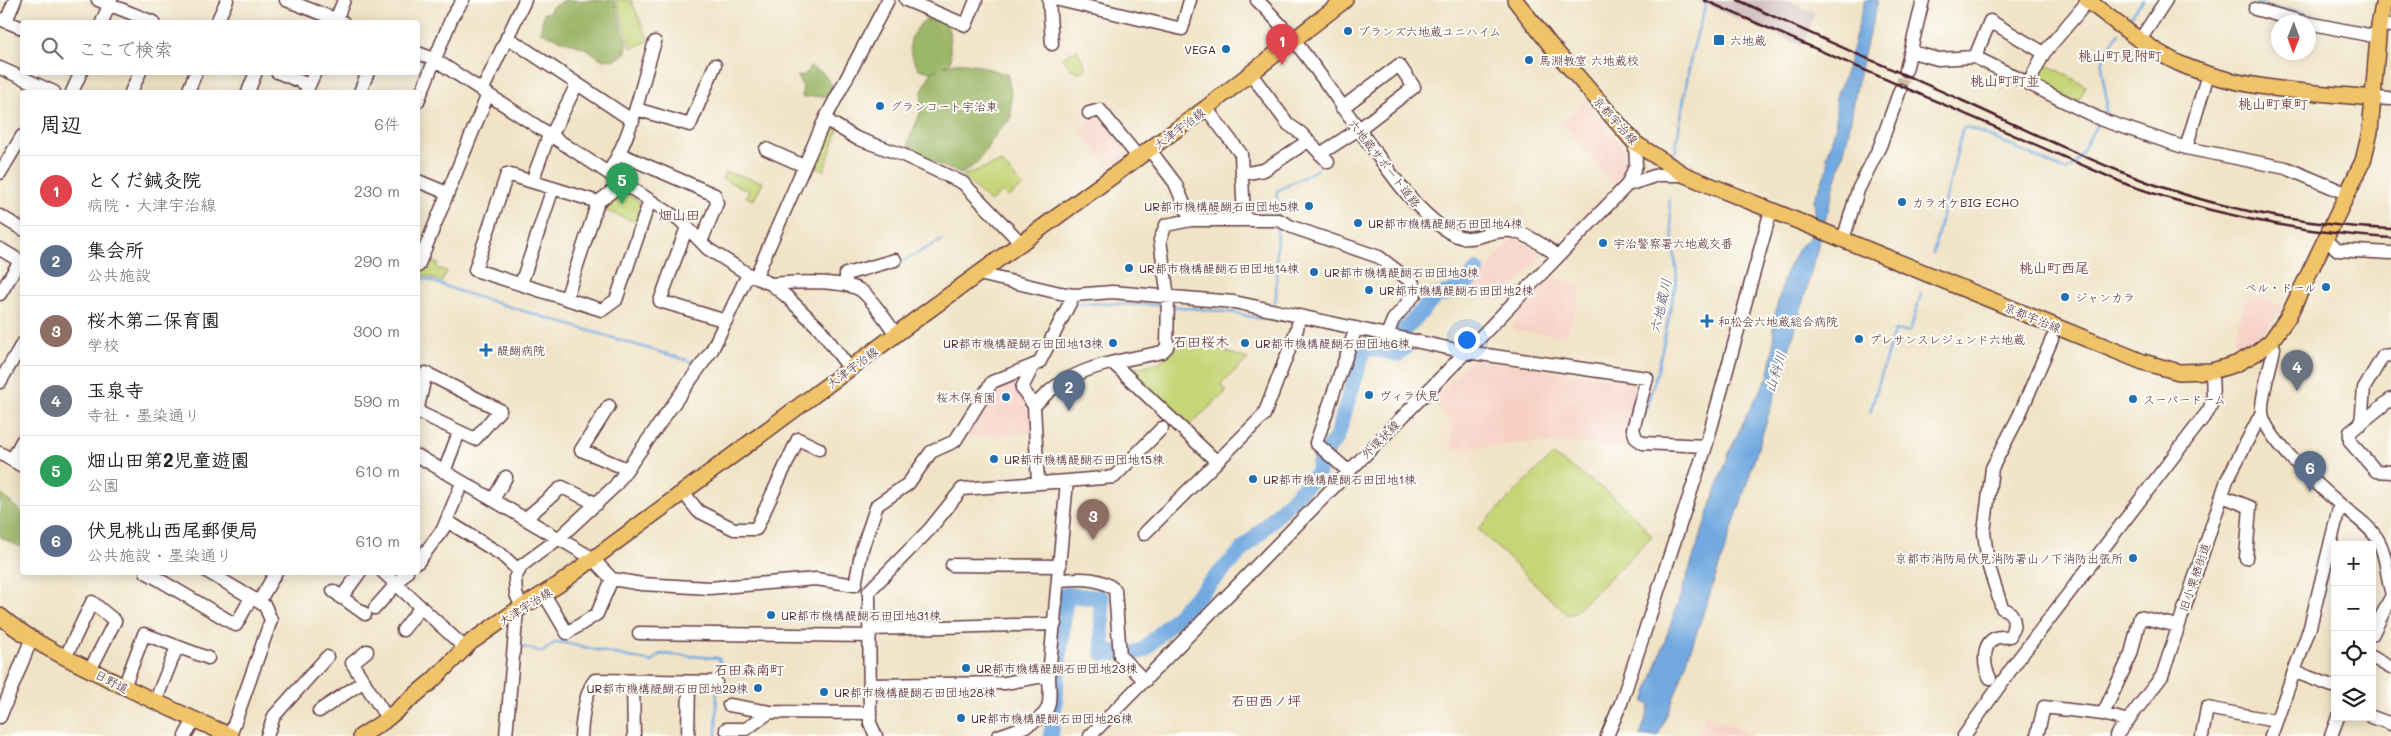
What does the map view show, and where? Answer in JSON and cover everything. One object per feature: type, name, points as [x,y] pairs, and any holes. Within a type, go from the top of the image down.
[{"type":"main road","name":"大津宇治線","points":[[361,736],[387,718],[432,681],[465,648],[519,608],[544,594],[896,334],[1022,244],[1206,108],[1345,0]]},
{"type":"main road","name":"京都宇治線","points":[[1515,0],[1551,46],[1635,143],[1684,175],[2143,362],[2179,372],[2212,371],[2236,364],[2271,342],[2288,317],[2348,194],[2367,147],[2383,29],[2384,0]]},
{"type":"main road","points":[[2088,0],[2140,40],[2178,62],[2208,74],[2268,87],[2374,98]]},
{"type":"main road","name":"日野道","points":[[0,616],[31,640],[65,658],[230,736]]},
{"type":"street","points":[[15,0],[3,20],[20,27]]},
{"type":"street","points":[[218,20],[226,0]]},
{"type":"street","points":[[286,0],[333,20]]},
{"type":"street","points":[[339,20],[344,0]]},
{"type":"street","points":[[420,96],[452,18],[463,0]]},
{"type":"street","points":[[420,261],[485,92],[524,0]]},
{"type":"street","points":[[506,736],[519,608],[515,578],[521,566],[558,539],[597,504],[627,469],[712,350],[752,275],[825,119],[888,0]]},
{"type":"street","points":[[906,0],[966,26],[976,0]]},
{"type":"street","points":[[1049,0],[1052,44]]},
{"type":"street","points":[[1058,0],[1182,29],[1190,0]]},
{"type":"street","name":"六地蔵サポート道路","points":[[1257,0],[1275,18],[1293,41],[1403,190],[1443,229],[1460,237],[1473,239],[1498,232],[1516,232],[1558,256]]},
{"type":"street","points":[[1906,70],[1912,52],[1923,0]]},
{"type":"street","points":[[2029,83],[2044,53],[2088,0]]},
{"type":"street","points":[[2140,40],[2166,0]]},
{"type":"street","points":[[102,20],[106,2],[148,20]]},
{"type":"street","points":[[2255,10],[2275,15]]},
{"type":"street","points":[[1975,57],[1990,21],[2044,53]]},
{"type":"street","points":[[2316,25],[2383,29]]},
{"type":"street","points":[[507,37],[577,84],[634,115],[690,125],[714,65]]},
{"type":"street","points":[[608,173],[620,154],[634,115],[655,42]]},
{"type":"street","points":[[1912,52],[1938,59],[1975,57],[2100,119],[2186,148],[2286,168],[2348,194]]},
{"type":"street","points":[[420,53],[434,59],[650,200],[687,227],[708,249],[771,284],[820,329],[850,369]]},
{"type":"street","points":[[1251,74],[1288,124],[1302,134],[1324,158],[1414,87],[1399,66],[1342,108]]},
{"type":"street","points":[[1,70],[46,90]]},
{"type":"street","points":[[2186,148],[2208,74]]},
{"type":"street","points":[[73,90],[79,75]]},
{"type":"street","points":[[131,90],[138,75]]},
{"type":"street","points":[[189,90],[195,75]]},
{"type":"street","points":[[249,90],[255,75]]},
{"type":"street","points":[[282,75],[308,89],[313,75]]},
{"type":"street","points":[[361,90],[367,75]]},
{"type":"street","points":[[532,181],[550,135],[577,84]]},
{"type":"street","points":[[1840,238],[1858,190],[1880,146],[1900,90]]},
{"type":"street","points":[[2374,98],[2391,99]]},
{"type":"street","points":[[1206,108],[1241,154],[1244,219]]},
{"type":"street","points":[[1089,113],[1100,110],[1175,184],[1191,220]]},
{"type":"street","points":[[825,119],[856,138],[903,154],[963,183],[1022,244]]},
{"type":"street","points":[[0,172],[20,139]]},
{"type":"street","points":[[1242,174],[1264,170],[1308,142]]},
{"type":"street","name":"外環状線","points":[[1090,736],[1627,185],[1636,166],[1635,143]]},
{"type":"street","points":[[766,149],[804,166]]},
{"type":"street","points":[[620,154],[716,195],[717,203],[701,242]]},
{"type":"street","points":[[598,202],[507,174],[475,270],[602,310],[616,300],[650,200]]},
{"type":"street","name":"外環状線","points":[[1627,185],[1658,175],[1684,175]]},
{"type":"street","points":[[420,182],[447,193]]},
{"type":"street","points":[[566,299],[598,202],[623,183]]},
{"type":"street","points":[[521,284],[553,188]]},
{"type":"street","points":[[1607,736],[1624,695],[1706,446],[1776,212]]},
{"type":"street","points":[[0,216],[20,228]]},
{"type":"street","points":[[1034,406],[1066,380],[1087,370],[1162,352],[1167,347],[1168,297],[1160,240],[1166,225],[1191,220],[1279,220],[1292,227],[1379,257],[1413,282],[1415,294],[1393,320],[1397,337]]},
{"type":"street","points":[[687,227],[660,300],[726,321]]},
{"type":"street","points":[[2326,240],[2338,250],[2391,253]]},
{"type":"street","points":[[0,249],[20,260]]},
{"type":"street","points":[[771,284],[846,281],[896,260]]},
{"type":"street","points":[[0,294],[20,263]]},
{"type":"street","points":[[979,274],[1074,295],[1112,292],[1234,302],[1466,352],[1647,378],[1633,429],[1636,438],[1643,443],[1706,446]]},
{"type":"street","points":[[846,281],[862,291],[896,334]]},
{"type":"street","points":[[855,585],[862,549],[877,505],[908,484],[931,452],[955,441],[992,382],[1032,368],[1039,363],[1074,295]]},
{"type":"street","points":[[1144,534],[1264,415],[1297,329],[1299,316]]},
{"type":"street","points":[[1348,471],[1316,443],[1356,328]]},
{"type":"street","points":[[1990,678],[1986,672],[1984,658],[1988,645],[1995,638],[2010,636],[2014,626],[2014,617],[2008,610],[2002,608],[1988,564],[1984,524],[1992,468],[2019,416],[2052,339]]},
{"type":"street","name":"旧小栗栖街道","points":[[2116,736],[2162,676],[2222,496],[2247,438],[2262,412],[2274,348],[2271,342]]},
{"type":"street","points":[[0,382],[20,347]]},
{"type":"street","points":[[2361,424],[2364,388],[2383,356],[2391,355]]},
{"type":"street","points":[[1113,363],[1217,462]]},
{"type":"street","points":[[1032,368],[1022,388],[1034,406],[1038,483]]},
{"type":"street","points":[[1964,736],[2017,661],[2209,410],[2213,400],[2212,371]]},
{"type":"street","points":[[420,398],[426,373],[500,410],[475,438],[420,413]]},
{"type":"street","points":[[2391,399],[2350,432],[2350,442],[2376,471],[2391,472]]},
{"type":"street","points":[[609,406],[581,450],[627,469]]},
{"type":"street","points":[[2262,412],[2274,439],[2340,504],[2372,531],[2387,549],[2391,591]]},
{"type":"street","points":[[876,736],[870,723],[869,590],[930,530],[962,489],[1114,477],[1162,428]]},
{"type":"street","points":[[444,472],[459,432]]},
{"type":"street","points":[[684,492],[698,511],[734,529],[756,529],[798,439],[819,449]]},
{"type":"street","points":[[0,453],[17,463],[20,450]]},
{"type":"street","points":[[420,457],[592,558],[612,578],[642,584],[709,588],[816,579],[855,585],[869,590]]},
{"type":"street","points":[[493,500],[506,477]]},
{"type":"street","points":[[998,736],[1016,730],[1045,714],[1049,706],[1049,676],[1067,481]]},
{"type":"street","points":[[420,557],[443,529],[462,483]]},
{"type":"street","points":[[525,519],[562,487],[597,504]]},
{"type":"street","points":[[2222,496],[2250,507],[2246,558]]},
{"type":"street","points":[[2271,736],[2310,627],[2340,504]]},
{"type":"street","points":[[446,521],[502,555],[519,571]]},
{"type":"street","points":[[952,565],[1060,566]]},
{"type":"street","points":[[151,575],[236,624],[274,575]]},
{"type":"street","points":[[217,575],[265,606],[271,620],[230,736]]},
{"type":"street","points":[[357,575],[337,594],[370,611],[404,575]]},
{"type":"street","points":[[386,575],[465,648]]},
{"type":"street","points":[[544,594],[567,633],[597,614],[612,578]]},
{"type":"street","points":[[1059,580],[1086,579],[1106,582],[1115,590],[1120,653],[1144,681]]},
{"type":"street","points":[[2374,631],[2391,597]]},
{"type":"street","points":[[65,658],[92,602],[115,621],[90,670]]},
{"type":"street","points":[[403,630],[421,607]]},
{"type":"street","points":[[2103,714],[2131,654],[2140,617],[2178,626]]},
{"type":"street","points":[[639,633],[870,632],[1055,624]]},
{"type":"street","points":[[124,687],[144,634],[208,658]]},
{"type":"street","points":[[0,717],[31,640]]},
{"type":"street","points":[[155,702],[177,646]]},
{"type":"street","points":[[367,651],[352,663],[387,718]]},
{"type":"street","points":[[267,736],[274,716],[327,657]]},
{"type":"street","points":[[2376,659],[2391,668]]},
{"type":"street","points":[[2295,672],[2331,686]]},
{"type":"street","points":[[871,685],[1006,683],[1049,676]]},
{"type":"street","points":[[581,736],[583,712],[590,685],[595,680],[716,682]]},
{"type":"street","points":[[320,711],[364,681]]},
{"type":"street","points":[[633,681],[634,736]]},
{"type":"street","points":[[688,736],[689,682]]},
{"type":"street","points":[[729,705],[770,712],[870,713]]},
{"type":"street","points":[[2037,736],[2044,707],[2103,714],[2128,721]]},
{"type":"street","points":[[2202,736],[2207,708],[2275,721]]},
{"type":"street","points":[[726,729],[746,729],[770,712]]},
{"type":"street","points":[[2376,718],[2391,724]]},
{"type":"street","points":[[185,736],[194,720]]},
{"type":"street","points":[[2331,736],[2337,721]]},
{"type":"shaded area","points":[[1694,0],[1788,0],[1815,13],[1803,46]]},
{"type":"shaded area","points":[[1585,102],[1623,147],[1625,173],[1613,184],[1561,121]]},
{"type":"shaded area","points":[[1095,118],[1104,119],[1132,155],[1112,169],[1080,131]]},
{"type":"shaded area","points":[[1514,237],[1544,255],[1500,301],[1467,292]]},
{"type":"shaded area","points":[[1551,278],[1583,286],[1567,336],[1512,330],[1517,313]]},
{"type":"shaded area","points":[[2248,295],[2283,305],[2268,328],[2256,340],[2236,353],[2235,337],[2243,305]]},
{"type":"shaded area","points":[[1471,359],[1634,381],[1639,387],[1630,418],[1627,447],[1579,443],[1522,443],[1453,449],[1451,421],[1431,401]]},
{"type":"shaded area","name":"桜木保育園","points":[[1021,373],[1034,407],[1035,432],[961,437],[995,383]]},
{"type":"shaded area","points":[[1706,715],[1754,736],[1698,736]]},
{"type":"green space","points":[[565,0],[614,0],[627,44],[626,52],[617,59],[603,60],[587,49],[540,32],[544,13],[548,13],[552,7]]},
{"type":"green space","points":[[616,0],[631,0],[649,41],[631,48]]},
{"type":"green space","points":[[930,15],[943,21],[949,31],[951,58],[950,62],[944,66],[967,63],[1007,74],[1011,92],[1011,119],[997,133],[977,162],[961,174],[911,153],[908,142],[920,114],[922,91],[931,73],[938,69],[930,72],[919,69],[911,53],[911,39],[914,33]]},
{"type":"green space","points":[[1077,49],[1086,68],[1079,73],[1070,68],[1062,58]]},
{"type":"green space","points":[[2044,63],[2086,86],[2078,102],[2037,84]]},
{"type":"green space","points":[[810,67],[823,73],[833,87],[829,96],[802,97],[803,86],[797,77],[805,75]]},
{"type":"green space","points":[[829,123],[838,130],[824,170],[810,165]]},
{"type":"green space","points":[[1001,162],[1023,186],[1008,197],[1002,192],[990,202],[962,176]]},
{"type":"green space","points":[[725,172],[763,182],[754,200],[746,197],[749,191],[722,179]]},
{"type":"green space","points":[[621,190],[637,200],[642,207],[636,222],[601,209],[605,202]]},
{"type":"green space","points":[[425,259],[438,264],[437,268],[447,271],[442,282],[420,273]]},
{"type":"green space","points":[[1171,342],[1194,342],[1248,359],[1221,384],[1227,391],[1183,431],[1122,371],[1161,362]]},
{"type":"green space","points":[[1552,455],[1618,501],[1652,536],[1573,614],[1566,614],[1478,529]]},
{"type":"green space","points":[[0,493],[20,511],[20,547],[0,537]]},
{"type":"water","name":"山科川","points":[[1865,0],[1878,0],[1860,69],[1847,140],[1795,331],[1740,505],[1677,690],[1658,736],[1640,736],[1650,705],[1644,702],[1729,453],[1748,412],[1768,377],[1773,351],[1774,318],[1785,274],[1798,249],[1810,237],[1815,209],[1814,200],[1828,167],[1827,157],[1836,125],[1836,97],[1847,69]]},
{"type":"waterway","name":"六地蔵川","points":[[1674,159],[1691,56],[1707,0]]},
{"type":"waterway","points":[[2125,24],[2143,0]]},
{"type":"waterway","points":[[2249,0],[2264,5]]},
{"type":"waterway","points":[[2272,7],[2366,26]]},
{"type":"waterway","points":[[2103,116],[2107,102],[2102,75],[2103,61],[2107,50],[2119,33]]},
{"type":"waterway","points":[[1933,254],[1962,130],[1966,127],[1976,130],[2066,171],[2075,165],[2098,122]]},
{"type":"waterway","points":[[1277,216],[1277,191],[1318,169]]},
{"type":"waterway","name":"六地蔵川","points":[[1644,415],[1658,369],[1677,278],[1669,200]]},
{"type":"waterway","points":[[1273,305],[1276,298],[1277,224]]},
{"type":"waterway","points":[[897,264],[942,240]]},
{"type":"waterway","points":[[1051,736],[1066,595],[1101,598],[1103,653],[1135,653],[1144,650],[1318,473],[1320,459],[1337,437],[1364,347],[1399,354],[1404,348],[1402,332],[1436,296],[1462,289],[1477,270]]},
{"type":"waterway","points":[[420,277],[461,292],[693,362]]},
{"type":"waterway","points":[[1870,413],[1894,331],[1910,331],[1921,294]]},
{"type":"waterway","points":[[1076,303],[1163,305]]},
{"type":"waterway","points":[[1171,306],[1236,313],[1256,318],[1263,318],[1268,315]]},
{"type":"waterway","points":[[811,585],[830,587]]},
{"type":"waterway","points":[[519,646],[542,652],[556,642],[565,643],[652,662],[660,654],[718,658],[720,659],[718,679]]},
{"type":"waterway","points":[[716,736],[717,687]]},
{"type":"tunnel","points":[[1900,90],[1906,70]]},
{"type":"railway","points":[[1704,0],[2128,185],[2160,196],[2258,221],[2324,232],[2391,238]]},
{"type":"railway","points":[[1738,0],[2066,149],[2160,187],[2225,206],[2258,213],[2324,224],[2391,229]]},
{"type":"place","name":"ブランズ六地蔵ユニハイム","points":[[1348,31]]},
{"type":"place","name":"六地蔵","points":[[1719,40]]},
{"type":"place","name":"VEGA","points":[[1226,49]]},
{"type":"place","name":"馬淵教室 六地蔵校","points":[[1529,60]]},
{"type":"place","name":"とくだ鍼灸院","points":[[1282,65]]},
{"type":"place","name":"グランコート宇治東","points":[[880,106]]},
{"type":"place","name":"カラオケBIG ECHO","points":[[1902,202]]},
{"type":"place","name":"畑山田第2児童遊園","points":[[622,204]]},
{"type":"place","name":"UR都市機構醍醐石田団地5棟","points":[[1309,206]]},
{"type":"place","name":"UR都市機構醍醐石田団地4棟","points":[[1358,223]]},
{"type":"place","name":"宇治警察署六地蔵交番","points":[[1603,243]]},
{"type":"place","name":"UR都市機構醍醐石田団地14棟","points":[[1129,268]]},
{"type":"place","name":"UR都市機構醍醐石田団地3棟","points":[[1314,272]]},
{"type":"place","name":"ベル・ドール","points":[[2326,287]]},
{"type":"place","name":"UR都市機構醍醐石田団地2棟","points":[[1369,290]]},
{"type":"place","name":"ジャンカラ","points":[[2065,297]]},
{"type":"place","name":"和松会六地蔵総合病院","points":[[1707,321]]},
{"type":"place","name":"プレサンスレジェンド六地蔵","points":[[1859,339]]},
{"type":"place","name":"UR都市機構醍醐石田団地13棟","points":[[1113,343]]},
{"type":"place","name":"UR都市機構醍醐石田団地6棟","points":[[1245,343]]},
{"type":"place","name":"醍醐病院","points":[[486,350]]},
{"type":"place","name":"玉泉寺","points":[[2297,391]]},
{"type":"place","name":"ヴィラ伏見","points":[[1369,395]]},
{"type":"place","name":"桜木保育園","points":[[1006,397]]},
{"type":"place","name":"スーパードーム","points":[[2133,399]]},
{"type":"place","name":"集会所","points":[[1069,411]]},
{"type":"place","name":"UR都市機構醍醐石田団地15棟","points":[[994,459]]},
{"type":"place","name":"UR都市機構醍醐石田団地1棟","points":[[1253,479]]},
{"type":"place","name":"伏見桃山西尾郵便局","points":[[2310,492]]},
{"type":"place","name":"桜木第二保育園","points":[[1093,540]]},
{"type":"place","name":"京都市消防局伏見消防署山ノ下消防出張所","points":[[2133,558]]},
{"type":"place","name":"UR都市機構醍醐石田団地31棟","points":[[771,615]]},
{"type":"place","name":"UR都市機構醍醐石田団地23棟","points":[[966,668]]},
{"type":"place","name":"UR都市機構醍醐石田団地29棟","points":[[758,688]]},
{"type":"place","name":"UR都市機構醍醐石田団地28棟","points":[[824,692]]},
{"type":"place","name":"UR都市機構醍醐石田団地26棟","points":[[961,718]]},
{"type":"district","name":"桃山町見附町","points":[[2120,55]]},
{"type":"district","name":"桃山町町並","points":[[2005,80]]},
{"type":"district","name":"桃山町東町","points":[[2273,103]]},
{"type":"district","name":"畑山田","points":[[679,214]]},
{"type":"district","name":"桃山町西尾","points":[[2054,267]]},
{"type":"district","name":"石田桜木","points":[[1201,341]]},
{"type":"district","name":"石田森南町","points":[[749,669]]},
{"type":"district","name":"石田西ノ坪","points":[[1266,700]]}]
